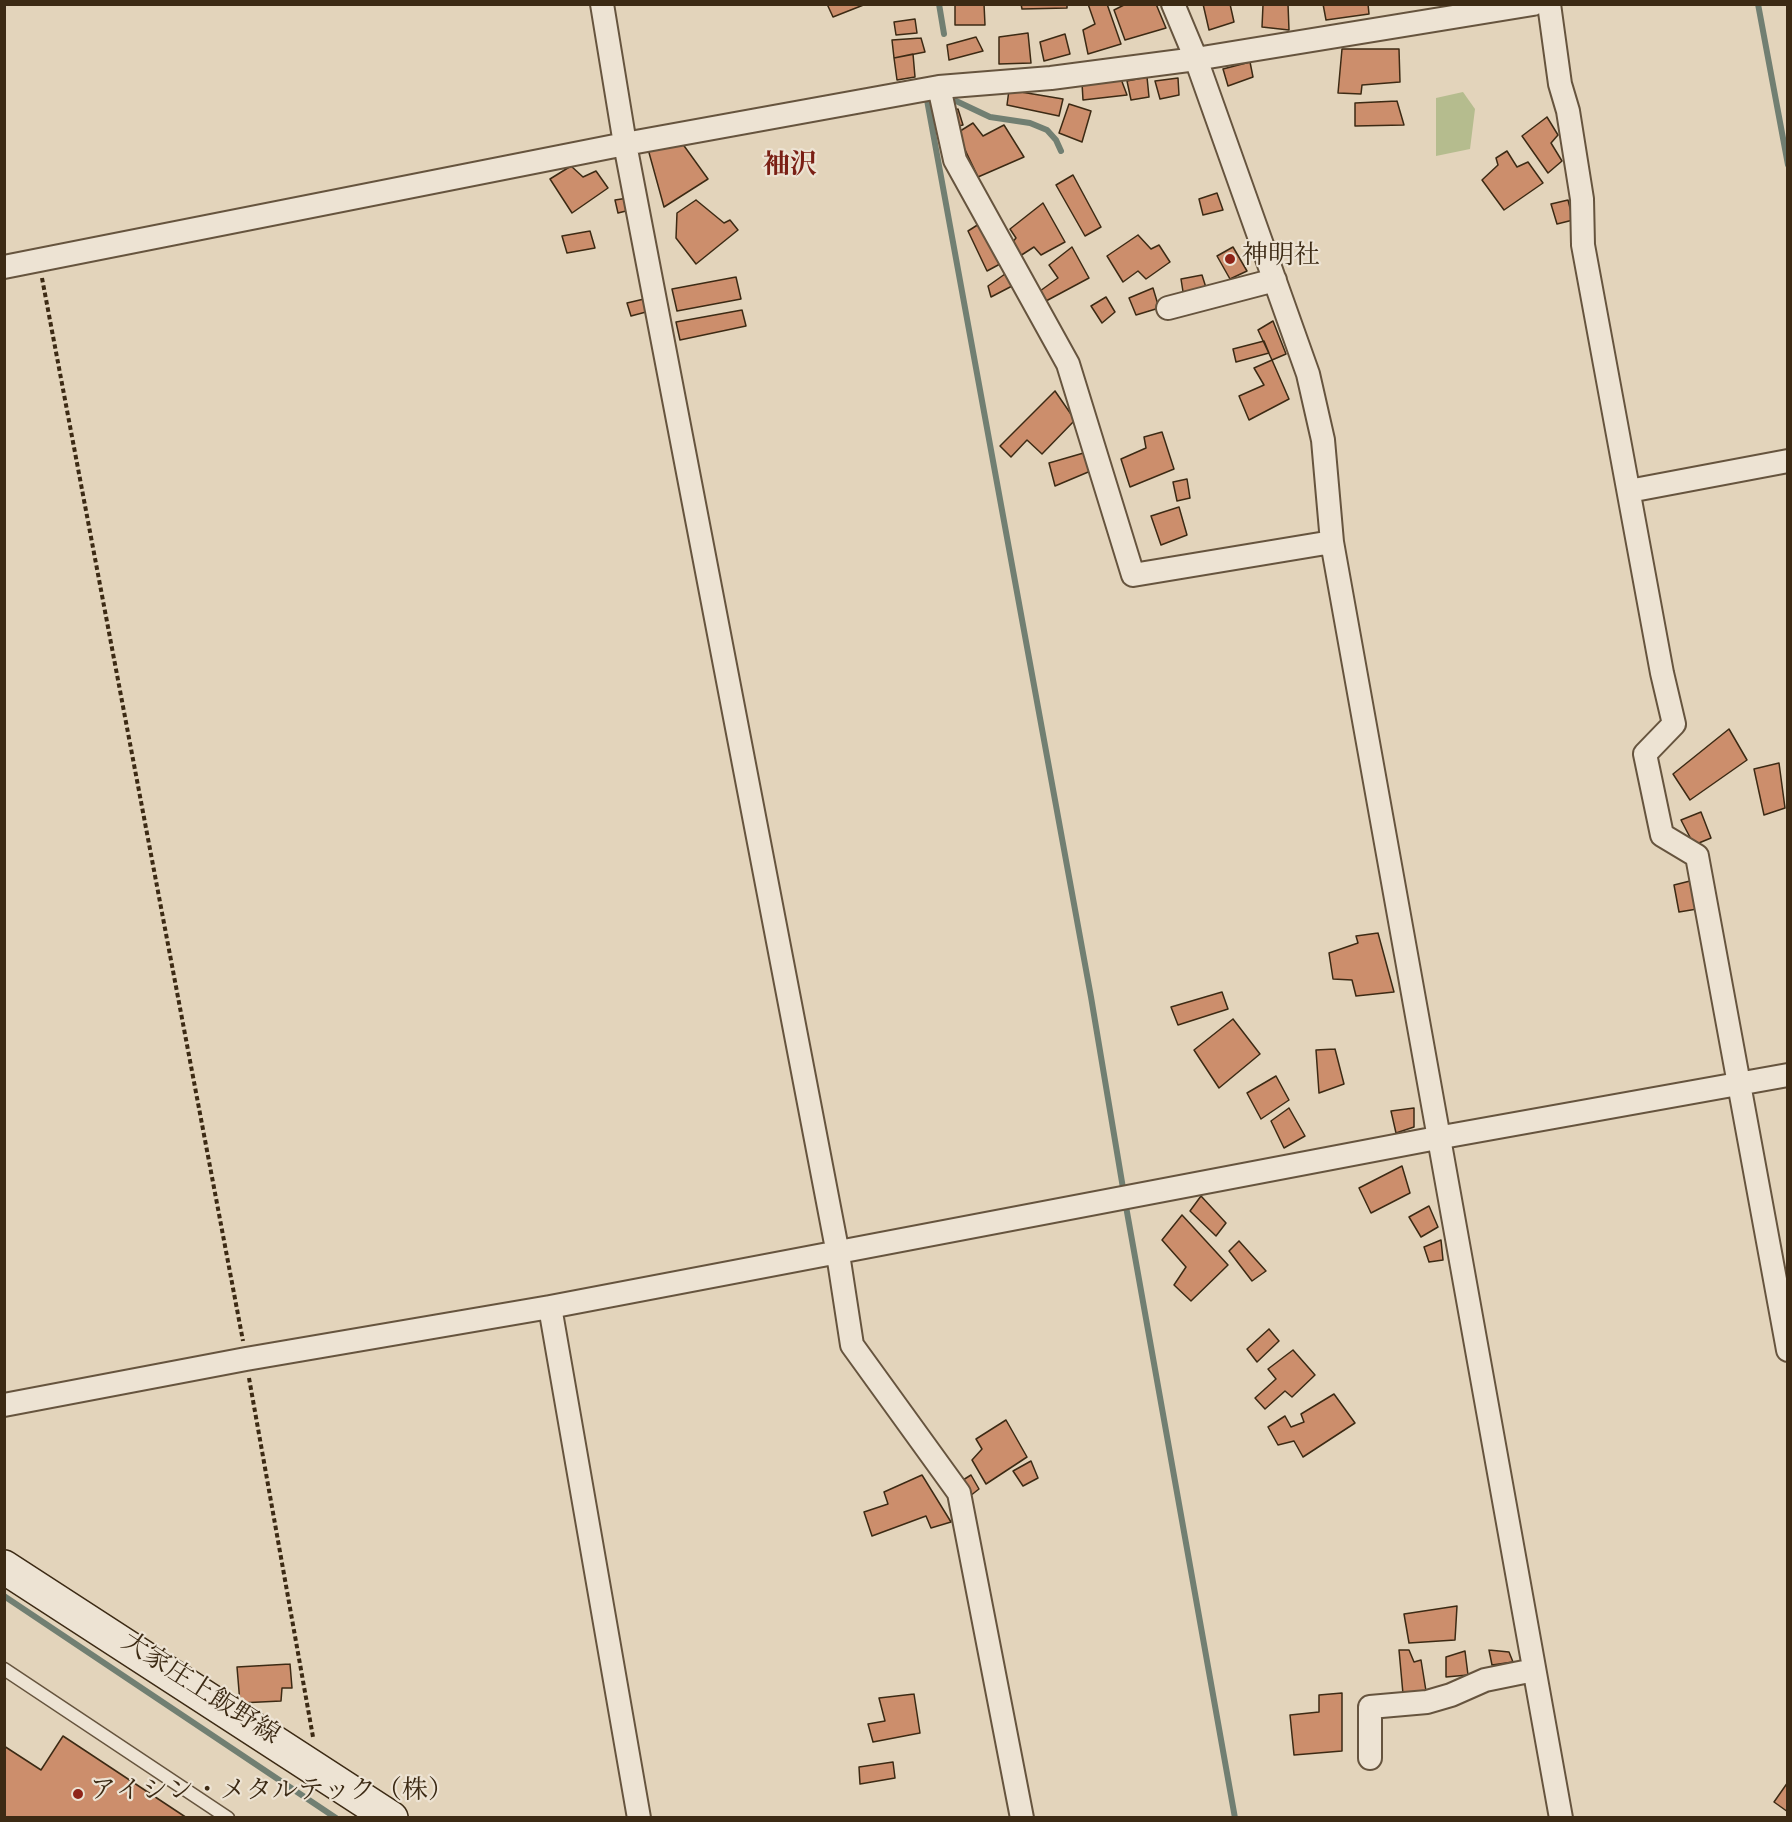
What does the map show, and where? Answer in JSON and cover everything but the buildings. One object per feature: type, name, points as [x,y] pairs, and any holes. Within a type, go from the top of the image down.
[{"type":"main road","name":"大家庄上飯野線","points":[[4,1567],[318,1768],[391,1818]]},
{"type":"street","points":[[602,4],[625,144],[838,1254],[852,1345],[959,1493],[1022,1818]]},
{"type":"street","points":[[1173,4],[1196,59],[1308,374],[1323,440],[1332,543],[1437,1138],[1561,1818]]},
{"type":"street","points":[[4,267],[625,144],[939,87],[1052,78],[1196,59],[1395,15],[1533,4]]},
{"type":"street","points":[[1549,4],[1560,84],[1568,111],[1582,199],[1584,245],[1662,673],[1674,724],[1645,754],[1662,835],[1697,856],[1788,1350]]},
{"type":"street","points":[[939,87],[955,160],[1068,364],[1127,549],[1133,576],[1332,543]]},
{"type":"street","points":[[1168,308],[1275,280]]},
{"type":"street","points":[[1629,491],[1788,461]]},
{"type":"street","points":[[4,1405],[246,1359],[550,1307],[838,1254],[1437,1138],[1788,1075]]},
{"type":"street","points":[[550,1307],[639,1818]]},
{"type":"street","points":[[1370,1758],[1370,1707],[1427,1702],[1451,1695],[1485,1680],[1534,1670]]},
{"type":"lane","points":[[4,1669],[228,1818]]},
{"type":"path","points":[[39,260],[246,1359],[318,1768]]},
{"type":"green space","points":[[1463,92],[1475,109],[1470,149],[1436,156],[1436,98]]},
{"type":"waterway","points":[[939,4],[944,34]]},
{"type":"waterway","points":[[1758,4],[1788,165]]},
{"type":"waterway","points":[[927,100],[1091,997],[1235,1818]]},
{"type":"waterway","points":[[954,100],[990,117],[1030,123],[1047,130],[1056,140],[1061,151]]},
{"type":"waterway","points":[[4,1596],[336,1818]]},
{"type":"place","name":"神明社","points":[[1230,259]]},
{"type":"place","name":"アイシン・メタルテック（株）","points":[[78,1794]]},
{"type":"district","name":"袖沢","points":[[790,168]]}]
